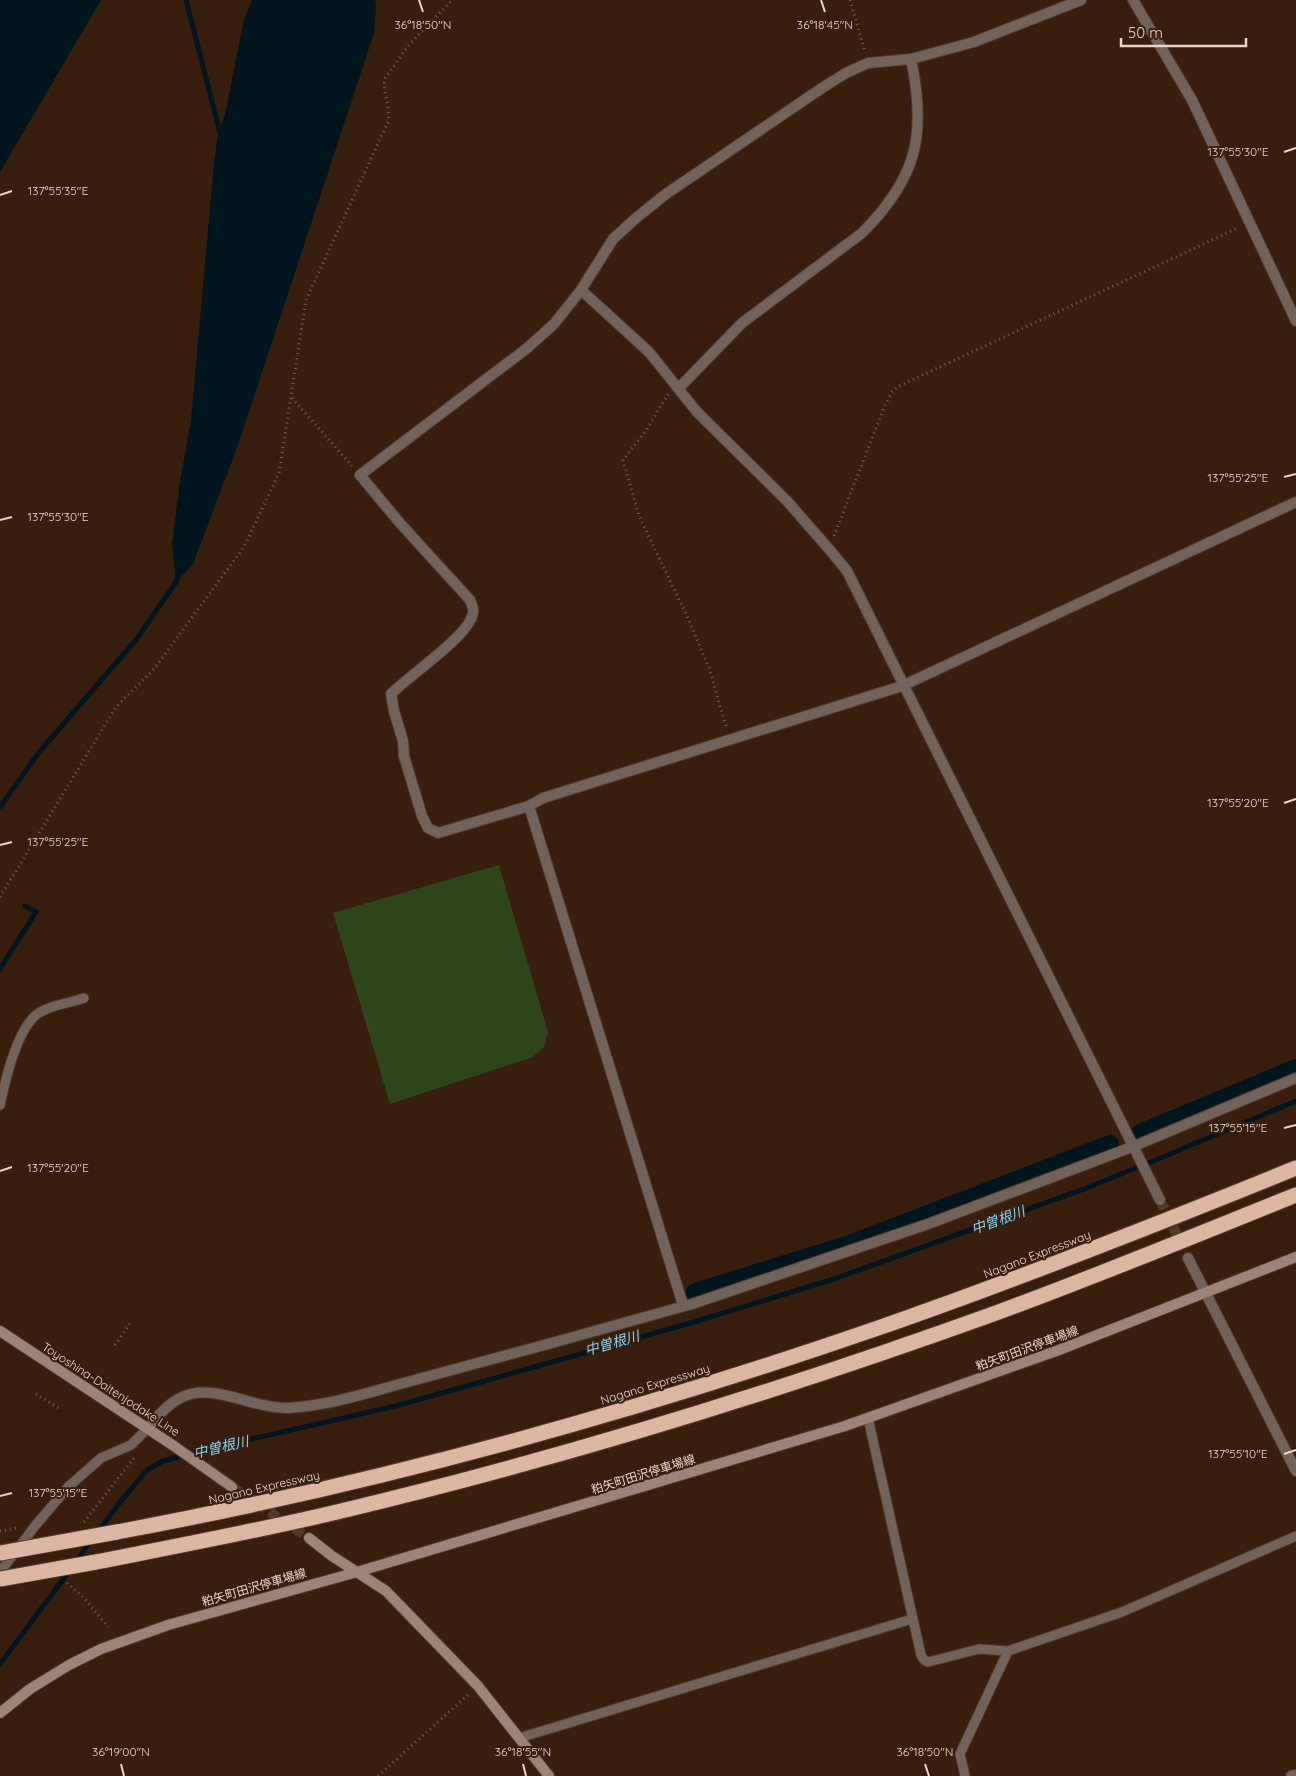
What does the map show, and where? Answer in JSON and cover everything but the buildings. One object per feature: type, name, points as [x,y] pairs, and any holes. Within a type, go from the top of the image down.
[{"type":"highway","name":"Nagano Expressway","points":[[0,1552],[197,1517],[328,1488],[628,1408],[877,1328],[973,1294],[1124,1238],[1296,1168]]},
{"type":"highway","points":[[0,1579],[203,1541],[337,1512],[488,1474],[652,1427],[761,1393],[998,1312],[1296,1195]]},
{"type":"main road","name":"粕矢町田沢停車場線","points":[[0,1713],[30,1689],[69,1665],[102,1649],[168,1625],[357,1572],[648,1486],[868,1418],[1059,1350],[1296,1256]]},
{"type":"main road","name":"Toyoshina-Daitenjodake Line","points":[[0,1331],[148,1428],[232,1487]]},
{"type":"main road","points":[[309,1538],[386,1591],[478,1686],[550,1776]]},
{"type":"street","points":[[1081,0],[974,42],[911,59],[868,64],[846,73],[822,88],[659,200],[613,239],[581,290],[554,324],[526,349],[360,475],[399,522],[470,600],[474,611],[469,623],[457,638],[391,694],[394,711],[404,742],[404,756],[422,816],[428,828],[438,833],[529,806],[543,798],[902,686],[1296,502]]},
{"type":"street","points":[[1133,0],[1192,100],[1296,321]]},
{"type":"street","points":[[680,388],[742,323],[862,233],[895,196],[907,174],[915,150],[919,118],[918,90],[911,59]]},
{"type":"street","points":[[581,290],[648,352],[680,388],[697,412],[786,501],[829,548],[847,572],[902,686],[1160,1200]]},
{"type":"street","points":[[529,806],[683,1305]]},
{"type":"street","points":[[148,1428],[170,1403],[186,1395],[202,1391],[223,1394],[269,1407],[288,1408],[311,1405],[364,1394],[683,1305],[928,1224],[1134,1150],[1296,1078]]},
{"type":"street","points":[[1188,1258],[1296,1471]]},
{"type":"street","points":[[1291,1776],[1296,1775]]},
{"type":"lane","points":[[0,1105],[7,1072],[27,1026],[37,1014],[84,998]]},
{"type":"lane","points":[[868,1418],[912,1619],[921,1655],[928,1662],[979,1649],[1008,1650],[1122,1612],[1296,1536]]},
{"type":"lane","points":[[0,1572],[35,1526],[68,1488],[101,1458],[130,1445],[148,1428]]},
{"type":"lane","points":[[519,1738],[912,1619]]},
{"type":"lane","points":[[965,1776],[960,1754],[1008,1650]]},
{"type":"path","points":[[0,897],[116,707],[154,669],[244,548],[279,473],[306,300],[388,122],[390,113],[384,83],[385,78],[409,45],[452,0]]},
{"type":"path","points":[[850,0],[868,64]]},
{"type":"path","points":[[829,548],[885,405],[892,392],[899,386],[1250,222]]},
{"type":"path","points":[[680,388],[667,395],[647,429],[623,460],[639,516],[687,616],[709,668],[730,740]]},
{"type":"path","points":[[291,397],[360,475]]},
{"type":"path","points":[[115,1345],[131,1322]]},
{"type":"path","points":[[36,1394],[60,1409]]},
{"type":"path","points":[[80,1528],[137,1455]]},
{"type":"path","points":[[73,1588],[85,1599],[108,1627]]},
{"type":"path","points":[[378,1776],[478,1686]]},
{"type":"green space","points":[[499,865],[548,1032],[544,1047],[533,1057],[390,1104],[333,913]]},
{"type":"water","points":[[0,0],[101,0],[0,172]]},
{"type":"water","points":[[252,0],[375,0],[374,33],[237,448],[193,564],[176,582],[172,544],[191,420],[214,163],[219,128],[225,115],[244,19]]},
{"type":"waterway","points":[[186,0],[220,133]]},
{"type":"waterway","points":[[0,807],[40,751],[136,640],[178,577]]},
{"type":"waterway","points":[[0,969],[36,912],[25,906]]},
{"type":"waterway","points":[[1140,1133],[1296,1068]]},
{"type":"waterway","name":"中曽根川","points":[[97,1533],[147,1470],[163,1461],[396,1406],[694,1322],[834,1279],[1084,1189],[1296,1101]]},
{"type":"waterway","points":[[695,1292],[850,1244],[1110,1144]]},
{"type":"waterway","name":"中曽根川","points":[[75,1563],[92,1539]]},
{"type":"waterway","name":"中曽根川","points":[[0,1664],[70,1570]]},
{"type":"tunnel","points":[[1160,1200],[1188,1258]]},
{"type":"tunnel","points":[[232,1487],[309,1538]]}]
